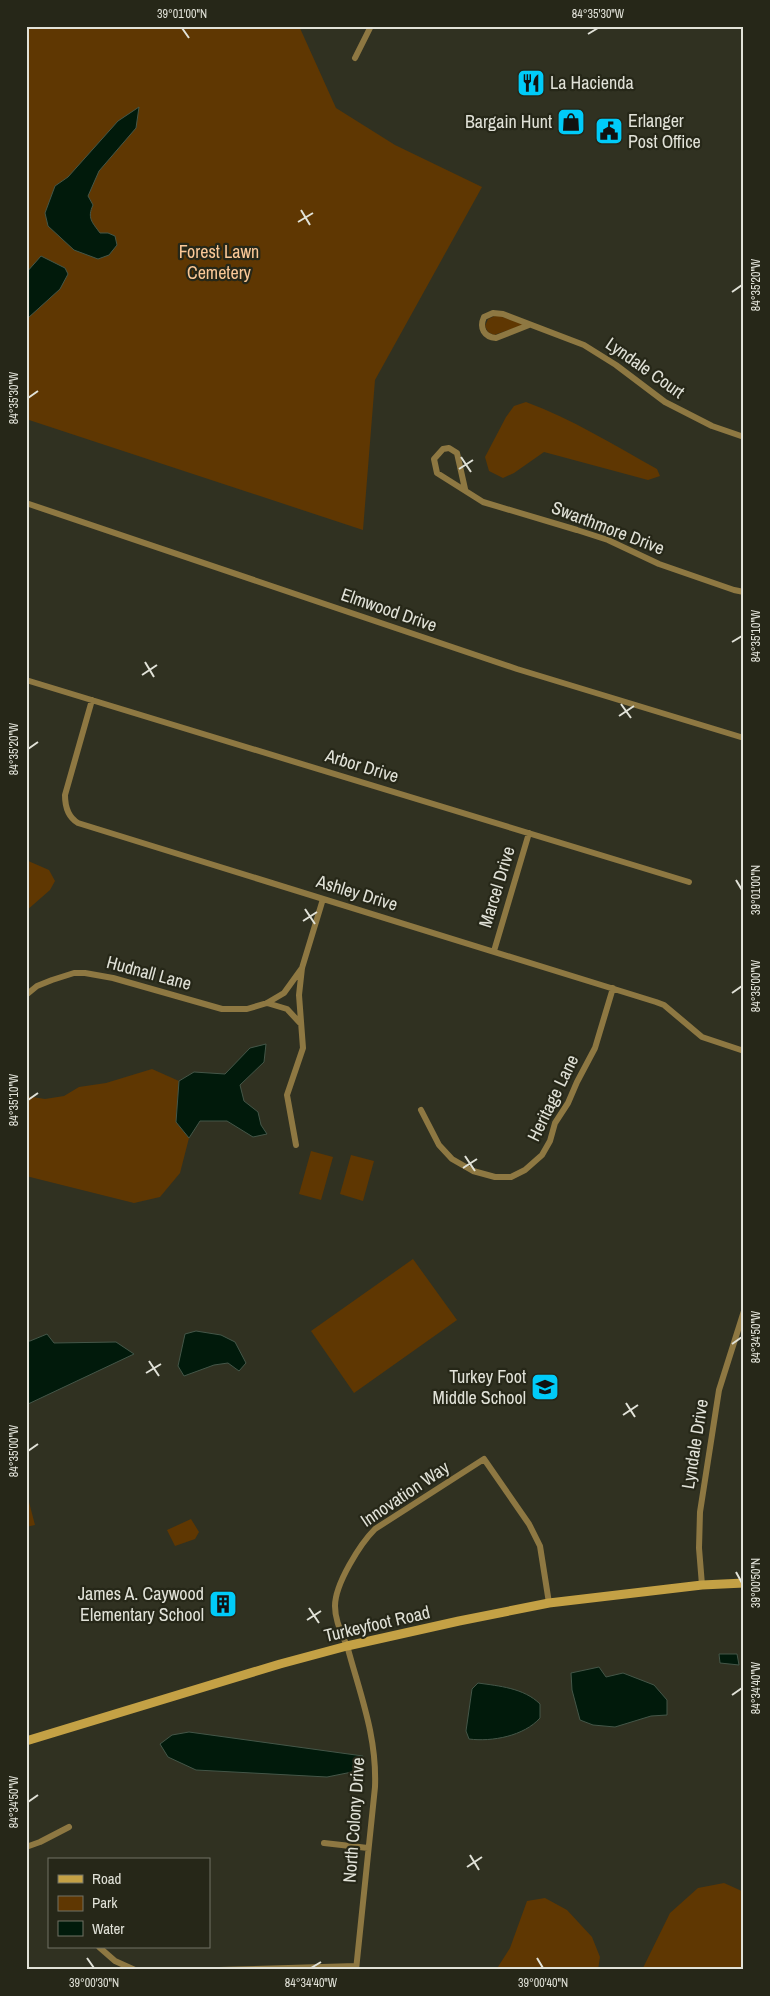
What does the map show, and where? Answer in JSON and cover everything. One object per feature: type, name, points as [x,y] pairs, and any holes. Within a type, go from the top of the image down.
[{"type":"main road","name":"Turkeyfoot Road","points":[[26,1741],[280,1664],[347,1646],[549,1603],[702,1585],[744,1583]]},
{"type":"street","points":[[355,58],[371,26]]},
{"type":"street","name":"Lyndale Court","points":[[529,326],[496,338],[484,333],[482,325],[484,317],[493,312],[517,319],[529,326],[563,336],[584,345],[616,365],[665,402],[712,426],[744,437]]},
{"type":"street","name":"Swarthmore Drive","points":[[465,489],[457,453],[449,448],[443,449],[434,459],[437,473],[465,489],[476,498],[496,507],[608,540],[659,564],[744,592]]},
{"type":"street","name":"Elmwood Drive","points":[[26,503],[517,669],[744,738]]},
{"type":"street","name":"Arbor Drive","points":[[26,680],[689,882]]},
{"type":"street","name":"Ashley Drive","points":[[92,700],[65,795],[66,810],[73,820],[88,827],[494,950],[664,1005],[702,1037],[744,1051]]},
{"type":"street","name":"Marcel Drive","points":[[494,950],[530,833]]},
{"type":"street","name":"Hudnall Lane","points":[[296,1145],[287,1095],[301,1055],[299,995],[302,968],[323,899]]},
{"type":"street","name":"Hudnall Lane","points":[[26,995],[38,986],[52,980],[74,973],[85,973],[114,978],[222,1008],[247,1009],[267,1003],[284,993],[302,968]]},
{"type":"street","name":"Heritage Lane","points":[[420,1110],[438,1145],[452,1159],[473,1170],[494,1177],[512,1176],[525,1170],[542,1155],[550,1140],[555,1124],[568,1103],[595,1048],[613,988]]},
{"type":"street","points":[[267,1003],[287,1009],[300,1023]]},
{"type":"street","name":"Lyndale Drive","points":[[702,1585],[699,1548],[700,1512],[719,1390],[744,1311]]},
{"type":"street","name":"Innovation Way","points":[[347,1646],[336,1617],[336,1599],[341,1581],[362,1542],[374,1529],[484,1459],[529,1524],[540,1546],[549,1603]]},
{"type":"street","name":"North Colony Drive","points":[[347,1646],[372,1735],[376,1764],[356,1968]]},
{"type":"street","points":[[26,1847],[70,1827]]},
{"type":"street","points":[[324,1843],[368,1848]]},
{"type":"street","points":[[100,1948],[115,1961],[135,1970]]},
{"type":"street","points":[[219,1970],[356,1968]]},
{"type":"green space","name":"Forest Lawn Cemetery","points":[[26,26],[299,26],[336,108],[395,145],[482,187],[375,380],[363,530],[26,419]]},
{"type":"green space","points":[[497,315],[523,325],[494,335],[488,332],[485,326],[488,319]]},
{"type":"green space","points":[[526,402],[560,416],[609,442],[657,469],[660,476],[648,480],[544,452],[514,473],[503,478],[489,471],[485,457],[506,417],[514,406]]},
{"type":"green space","points":[[26,860],[49,870],[55,881],[50,890],[26,911]]},
{"type":"green space","points":[[152,1069],[179,1081],[176,1122],[189,1138],[180,1173],[160,1197],[134,1203],[26,1176],[26,1096],[45,1099],[64,1096],[79,1087],[106,1083]]},
{"type":"green space","points":[[311,1151],[333,1157],[321,1200],[299,1194]]},
{"type":"green space","points":[[351,1155],[374,1161],[363,1201],[340,1194]]},
{"type":"green space","points":[[413,1259],[457,1320],[354,1393],[311,1331]]},
{"type":"green space","points":[[29,1502],[35,1525],[26,1527],[26,1503]]},
{"type":"green space","points":[[191,1519],[199,1532],[195,1539],[175,1546],[167,1530]]},
{"type":"green space","points":[[724,1883],[744,1892],[744,1970],[642,1970],[670,1913],[698,1888]]},
{"type":"green space","points":[[545,1898],[567,1910],[592,1937],[600,1957],[598,1970],[496,1970],[510,1948],[527,1901]]},
{"type":"water","points":[[139,107],[136,128],[99,171],[88,196],[93,205],[90,217],[93,223],[100,233],[108,233],[115,236],[117,245],[109,255],[98,259],[74,250],[48,226],[45,213],[55,186],[68,177],[118,121]]},
{"type":"water","points":[[41,256],[65,268],[68,274],[60,289],[26,322],[26,273]]},
{"type":"water","points":[[266,1044],[264,1062],[240,1085],[244,1101],[258,1112],[261,1125],[267,1134],[253,1137],[227,1121],[200,1121],[189,1138],[176,1122],[179,1081],[194,1072],[225,1074],[250,1048]]},
{"type":"water","points":[[196,1331],[221,1335],[235,1342],[246,1363],[239,1371],[228,1363],[214,1365],[184,1376],[178,1366],[185,1334]]},
{"type":"water","points":[[47,1334],[54,1343],[116,1342],[134,1354],[26,1405],[26,1341]]},
{"type":"water","points":[[719,1654],[737,1654],[739,1665],[720,1663]]},
{"type":"water","points":[[599,1667],[606,1677],[623,1673],[654,1685],[667,1700],[667,1715],[651,1716],[615,1727],[593,1725],[580,1720],[572,1690],[571,1673]]},
{"type":"water","points":[[478,1683],[494,1685],[527,1694],[540,1704],[540,1718],[525,1729],[507,1736],[488,1740],[469,1739],[466,1731],[472,1689]]},
{"type":"water","points":[[189,1732],[363,1756],[362,1770],[327,1777],[196,1770],[168,1757],[160,1744],[172,1735]]},
{"type":"place","name":"La Hacienda","points":[[531,83]]},
{"type":"place","name":"Bargain Hunt","points":[[571,122]]},
{"type":"place","name":"Erlanger Post Office","points":[[609,131]]},
{"type":"place","name":"Turkey Foot Middle School","points":[[545,1387]]},
{"type":"place","name":"James A. Caywood Elementary School","points":[[223,1604]]}]
